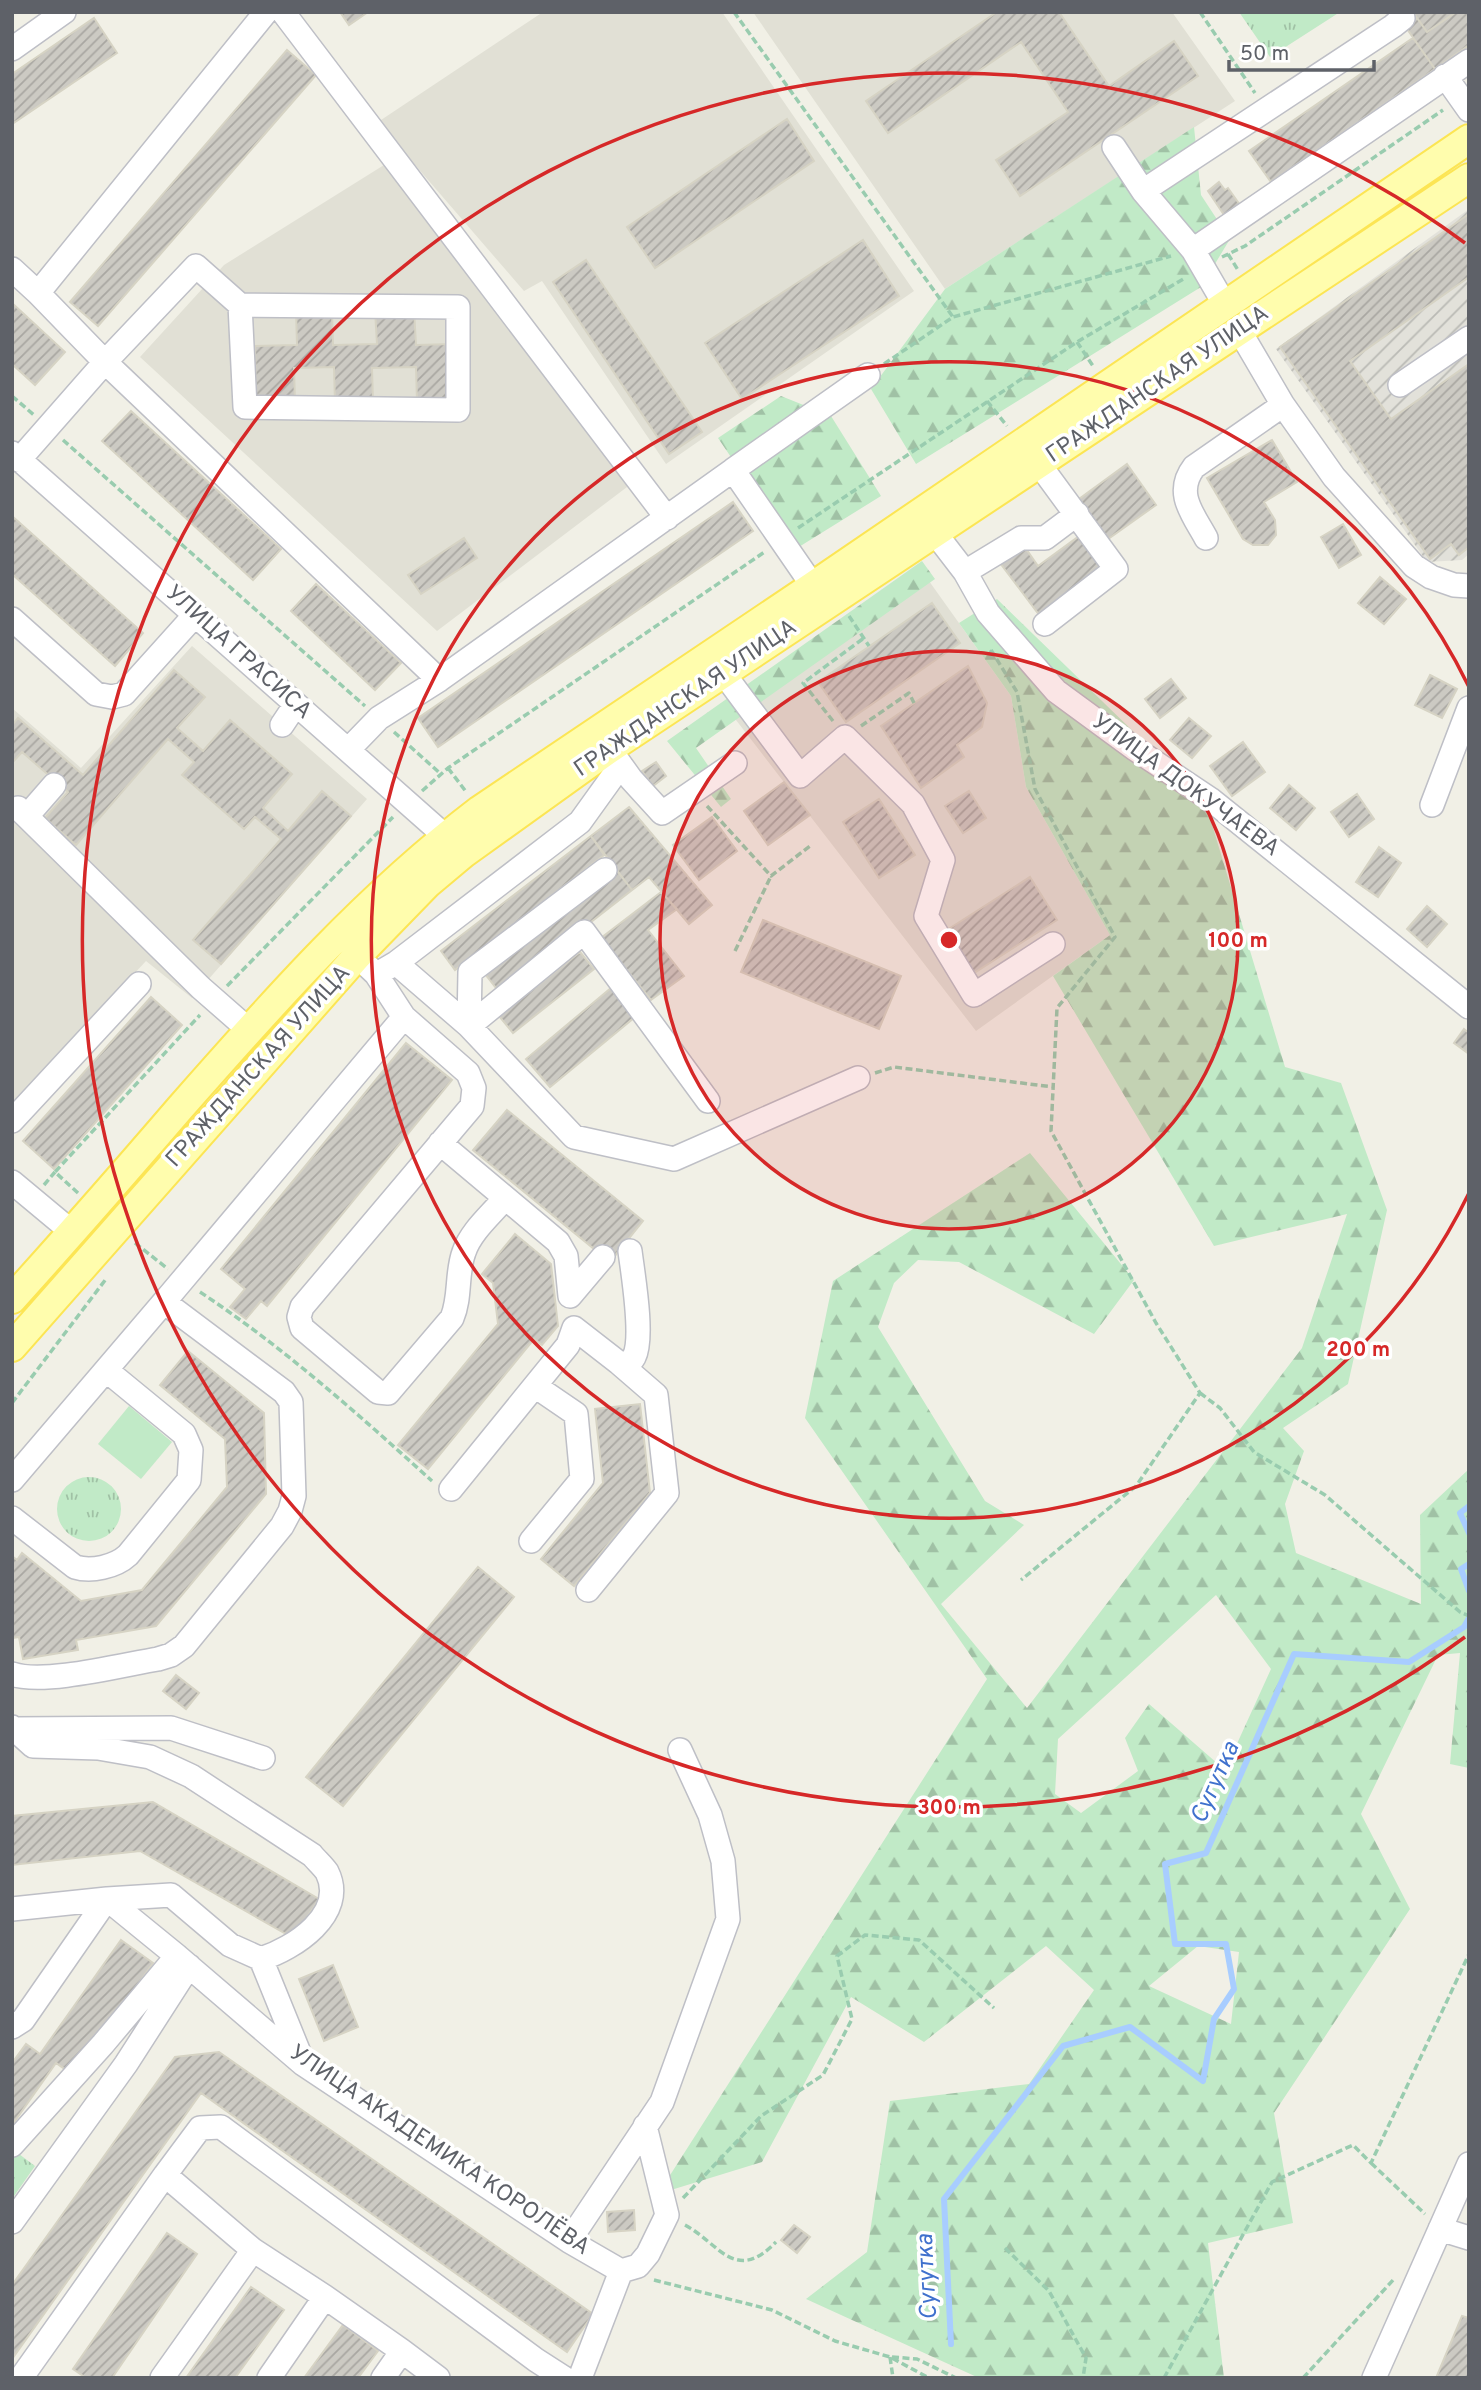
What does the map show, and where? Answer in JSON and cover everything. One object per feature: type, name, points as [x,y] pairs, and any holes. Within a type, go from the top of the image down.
[{"type":"main road","name":"ГРАЖДАНСКАЯ УЛИЦА","points":[[12,1299],[334,937],[454,845],[503,794],[1469,139]]},
{"type":"main road","name":"ГРАЖДАНСКАЯ УЛИЦА","points":[[12,1347],[104,1260],[377,964],[454,845],[615,757],[724,674],[1469,178]]},
{"type":"main road","points":[[1225,305],[1239,331]]},
{"type":"main road","points":[[72,1232],[104,1260]]},
{"type":"street","points":[[12,49],[64,12]]},
{"type":"street","points":[[38,293],[266,12]]},
{"type":"street","points":[[283,12],[667,518]]},
{"type":"street","points":[[1143,191],[1393,26],[1404,18],[1400,12]]},
{"type":"street","points":[[1197,259],[1469,61]]},
{"type":"street","points":[[1445,76],[1465,104]]},
{"type":"street","points":[[1114,147],[1143,191],[1197,259],[1225,305]]},
{"type":"street","points":[[16,456],[49,428],[105,362],[196,266],[240,305],[458,307],[458,410],[245,407],[240,305]]},
{"type":"street","points":[[12,269],[105,362],[439,680]]},
{"type":"street","points":[[1239,331],[1283,405],[1334,477],[1414,566],[1431,577],[1454,585],[1469,586]]},
{"type":"street","points":[[1400,385],[1469,338]]},
{"type":"street","points":[[348,750],[379,718],[439,680],[868,375]]},
{"type":"street","points":[[1206,538],[1185,498],[1187,476],[1194,467],[1283,405]]},
{"type":"street","name":"УЛИЦА ГРАСИСА","points":[[16,456],[454,845]]},
{"type":"street","points":[[1039,464],[1116,569],[1045,624]]},
{"type":"street","points":[[733,470],[813,586]]},
{"type":"street","points":[[965,572],[1021,538],[1045,538],[1077,514]]},
{"type":"street","name":"УЛИЦА ДОКУЧАЕВА","points":[[935,533],[965,572],[988,613],[1056,691],[1135,749],[1210,799],[1469,1007]]},
{"type":"street","points":[[12,619],[96,694],[112,698],[124,694],[195,615]]},
{"type":"street","points":[[724,674],[800,776],[845,737],[913,804],[943,860],[926,916],[974,995],[1053,944]]},
{"type":"street","points":[[282,724],[296,704]]},
{"type":"street","points":[[1432,805],[1469,708]]},
{"type":"street","points":[[377,964],[580,822],[615,757],[662,813],[735,763]]},
{"type":"street","points":[[54,785],[18,810],[201,988],[249,1030]]},
{"type":"street","points":[[469,1027],[470,972],[605,870]]},
{"type":"street","points":[[469,1027],[584,932],[708,1101]]},
{"type":"street","points":[[377,964],[404,1017],[468,1073],[472,1080],[474,1097],[472,1106],[302,1307],[302,1328],[378,1392],[385,1394],[392,1391],[452,1318],[466,1245],[505,1198]]},
{"type":"street","points":[[377,964],[469,1027],[574,1137],[674,1159],[858,1078]]},
{"type":"street","points":[[12,1121],[139,984]]},
{"type":"street","points":[[12,1480],[404,1017]]},
{"type":"street","points":[[440,1143],[562,1247],[566,1256],[574,1328],[568,1346],[451,1489]]},
{"type":"street","points":[[12,1182],[72,1232]]},
{"type":"street","points":[[619,1363],[630,1361],[634,1357],[637,1338],[630,1251]]},
{"type":"street","points":[[570,1296],[603,1257]]},
{"type":"street","points":[[12,1674],[41,1679],[158,1659],[179,1650],[282,1526],[290,1511],[294,1496],[292,1407],[289,1398],[164,1302]]},
{"type":"street","points":[[574,1328],[656,1395],[667,1493],[588,1590]]},
{"type":"street","points":[[12,1518],[75,1567],[84,1569],[110,1565],[128,1555],[189,1480],[191,1450],[184,1434],[106,1370]]},
{"type":"street","points":[[531,1541],[582,1479],[576,1414],[535,1386]]},
{"type":"street","points":[[16,1914],[107,1899],[171,1895],[230,1945],[261,1959],[278,1954],[313,1930],[327,1910],[330,1891],[327,1872],[312,1855],[191,1776],[150,1757],[98,1748],[23,1749],[13,1728],[171,1728],[263,1758]]},
{"type":"street","points":[[569,2241],[662,2102],[728,1919],[723,1861],[710,1815],[680,1750]]},
{"type":"street","points":[[12,2027],[23,2020],[107,1899]]},
{"type":"street","name":"УЛИЦА АКАДЕМИКА КОРОЛЁВА","points":[[107,1899],[303,2064],[569,2241],[621,2271]]},
{"type":"street","points":[[261,1959],[303,2064]]},
{"type":"street","points":[[12,2145],[183,1961]]},
{"type":"street","points":[[12,2222],[126,2064],[183,1961]]},
{"type":"street","points":[[580,2378],[621,2271],[638,2266],[648,2254],[667,2215],[645,2126]]},
{"type":"street","points":[[21,2378],[200,2128],[221,2127],[564,2378]]},
{"type":"street","points":[[1374,2378],[1469,2164]]},
{"type":"street","points":[[164,2175],[253,2250],[326,2297],[438,2378]]},
{"type":"street","points":[[1440,2228],[1469,2238]]},
{"type":"street","points":[[162,2378],[253,2250]]},
{"type":"street","points":[[269,2378],[326,2297]]},
{"type":"street","points":[[383,2378],[402,2351]]},
{"type":"path","points":[[734,12],[953,317]]},
{"type":"path","points":[[1200,12],[1266,110]]},
{"type":"path","points":[[868,375],[953,317],[1245,246],[1465,104]]},
{"type":"path","points":[[85,1199],[55,1172],[215,999],[407,802],[448,768],[1197,259]]},
{"type":"path","points":[[1077,342],[1093,366],[1083,373]]},
{"type":"path","points":[[12,396],[442,775]]},
{"type":"path","points":[[987,401],[1005,427],[1015,420]]},
{"type":"path","points":[[844,609],[869,646]]},
{"type":"path","points":[[864,638],[803,683],[845,737],[909,693],[914,703]]},
{"type":"path","points":[[694,792],[771,876]]},
{"type":"path","points":[[735,951],[771,876],[810,846]]},
{"type":"path","points":[[858,1078],[894,1067],[1053,1087]]},
{"type":"path","points":[[130,1247],[134,1242],[182,1280],[251,1326],[380,1433],[443,1490],[451,1489]]},
{"type":"path","points":[[12,1403],[104,1260]]},
{"type":"path","points":[[1177,1357],[1200,1393],[1220,1408],[1254,1452],[1325,1495],[1460,1612],[1469,1616]]},
{"type":"path","points":[[1021,1580],[1136,1486],[1200,1393]]},
{"type":"path","points":[[776,2242],[754,2260],[736,2259],[717,2251],[698,2232],[667,2215],[761,2116],[823,2075],[852,2019],[837,1956],[864,1935],[919,1940],[994,2008]]},
{"type":"path","points":[[1371,2163],[1469,1954]]},
{"type":"path","points":[[1164,2378],[1272,2182],[1353,2145],[1440,2228]]},
{"type":"path","points":[[1005,2248],[1049,2291],[1086,2358],[1083,2378]]},
{"type":"path","points":[[621,2271],[772,2310],[835,2341],[890,2357],[917,2359],[956,2378]]},
{"type":"path","points":[[1303,2378],[1394,2278]]},
{"type":"path","points":[[890,2357],[893,2378]]},
{"type":"path","points":[[890,2357],[929,2378]]},
{"type":"shaded area","points":[[543,12],[722,12],[914,291],[666,464],[542,281],[524,291],[378,122]]},
{"type":"shaded area","points":[[753,12],[1172,12],[1235,101],[945,289]]},
{"type":"shaded area","points":[[384,165],[631,484],[437,631],[140,357],[224,265]]},
{"type":"shaded area","points":[[1469,209],[1469,554],[1462,560],[1427,562],[1276,349]]},
{"type":"shaded area","points":[[924,574],[1011,696],[1026,787],[1110,935],[976,1031],[729,711]]},
{"type":"shaded area","points":[[192,646],[367,799],[192,998],[146,961],[12,1105],[12,708],[81,768]]},
{"type":"green space","points":[[1239,12],[1340,12],[1270,57]]},
{"type":"green space","points":[[1194,127],[1201,195],[1222,227],[1236,218],[1244,229],[1230,239],[1201,287],[916,464],[871,389],[945,289]]},
{"type":"green space","points":[[781,396],[831,416],[881,496],[794,550],[718,438]]},
{"type":"green space","points":[[922,561],[935,579],[696,748],[731,799],[721,807],[667,741]]},
{"type":"green space","points":[[997,599],[1205,801],[1285,1067],[1341,1083],[1387,1210],[1348,1384],[1283,1428],[1304,1451],[1285,1504],[1296,1553],[1421,1604],[1420,1515],[1469,1469],[1469,1768],[1450,1764],[1460,1653],[1438,1655],[1361,1814],[1410,1909],[1274,2113],[1293,2223],[1208,2243],[1224,2378],[979,2378],[806,2299],[867,2252],[890,2101],[1029,2084],[1094,1990],[1046,1946],[924,2042],[851,1997],[762,2162],[658,2194],[987,1679],[805,1418],[833,1281],[1030,1153],[1134,1280],[1094,1334],[959,1262],[918,1260],[894,1283],[878,1327],[985,1501],[1024,1525],[941,1604],[1027,1708],[1302,1348],[1347,1214],[1214,1246],[1053,976],[1110,935],[1026,787],[1011,696],[959,623]],"holes":[[[1216,1595],[1271,1669],[1225,1770],[1149,1704],[1125,1738],[1138,1771],[1081,1813],[1055,1794],[1058,1739]],[[1198,1946],[1239,1952],[1231,2024],[1149,1986]]]},
{"type":"green space","points":[[129,1406],[172,1442],[141,1479],[98,1444]]},
{"type":"green space","points":[[83,1477],[95,1477],[112,1486],[119,1497],[119,1521],[112,1532],[95,1541],[83,1541],[71,1536],[62,1527],[57,1515],[57,1503],[62,1491],[71,1482]]},
{"type":"green space","points":[[15,2151],[35,2166],[12,2199],[12,2154]]},
{"type":"building","points":[[340,12],[368,12],[349,25]]},
{"type":"building","points":[[997,12],[1059,12],[1109,86],[1174,41],[1198,76],[1020,196],[996,160],[1068,112],[1021,42],[888,133],[866,101]]},
{"type":"building","points":[[1413,12],[1456,12],[1427,32]]},
{"type":"building","points":[[1456,12],[1469,12],[1469,45],[1435,69],[1405,26],[1417,18],[1427,32]]},
{"type":"building","points":[[94,18],[117,53],[12,124],[12,74]]},
{"type":"building","points":[[1413,38],[1435,69],[1271,182],[1249,151]]},
{"type":"building","points":[[287,50],[316,75],[98,326],[70,302]]},
{"type":"building","points":[[787,119],[814,161],[655,268],[627,227]]},
{"type":"building","points":[[1219,182],[1225,190],[1228,188],[1240,205],[1224,215],[1208,191]]},
{"type":"building","points":[[1469,214],[1469,277],[1350,361],[1391,419],[1469,364],[1469,547],[1459,555],[1451,544],[1430,559],[1280,347]]},
{"type":"building","points":[[863,240],[899,296],[742,399],[705,343]]},
{"type":"building","points":[[586,260],[702,432],[669,454],[553,282]]},
{"type":"building","points":[[12,303],[65,352],[35,385],[12,364]]},
{"type":"building","points":[[414,309],[416,345],[453,344],[454,401],[417,402],[416,367],[372,368],[373,402],[335,404],[334,367],[294,368],[295,402],[256,403],[255,346],[297,345],[296,311],[332,310],[333,345],[377,344],[375,310]]},
{"type":"building","points":[[131,411],[281,549],[253,580],[102,441]]},
{"type":"building","points":[[1272,440],[1297,482],[1264,502],[1275,520],[1276,535],[1268,545],[1253,545],[1243,539],[1207,478]]},
{"type":"building","points":[[1127,464],[1156,505],[1108,539],[1079,499]]},
{"type":"building","points":[[733,502],[753,531],[438,747],[418,718]]},
{"type":"building","points":[[12,516],[143,633],[115,666],[12,574]]},
{"type":"building","points":[[1343,524],[1361,555],[1339,568],[1321,537]]},
{"type":"building","points":[[1082,534],[1106,567],[1040,616],[1000,563],[1024,546],[1038,566]]},
{"type":"building","points":[[464,538],[477,558],[421,594],[408,575]]},
{"type":"building","points":[[1380,577],[1406,599],[1384,624],[1358,603]]},
{"type":"building","points":[[316,584],[401,663],[375,690],[291,611]]},
{"type":"building","points":[[932,603],[960,643],[846,722],[818,682]]},
{"type":"building","points":[[968,666],[987,703],[982,727],[957,745],[964,757],[921,788],[881,726]]},
{"type":"building","points":[[174,670],[205,697],[177,728],[203,751],[230,720],[292,774],[263,808],[288,831],[322,791],[351,816],[221,964],[193,940],[281,839],[255,817],[244,829],[182,775],[194,762],[168,739],[76,845],[45,818],[68,792],[22,752],[12,763],[12,725],[18,718],[83,775]]},
{"type":"building","points":[[1430,675],[1457,689],[1442,718],[1415,705]]},
{"type":"building","points":[[1171,679],[1186,698],[1160,718],[1145,699]]},
{"type":"building","points":[[1189,718],[1211,736],[1192,758],[1170,740]]},
{"type":"building","points":[[1243,742],[1265,772],[1232,796],[1210,766]]},
{"type":"building","points":[[656,762],[666,776],[653,786],[642,771]]},
{"type":"building","points":[[784,782],[810,815],[768,845],[744,811]]},
{"type":"building","points":[[1289,785],[1315,808],[1296,830],[1270,808]]},
{"type":"building","points":[[969,791],[986,818],[963,833],[945,806]]},
{"type":"building","points":[[1357,794],[1374,819],[1349,837],[1331,812]]},
{"type":"building","points":[[879,799],[915,855],[879,878],[843,822]]},
{"type":"building","points":[[629,807],[712,905],[689,924],[649,877],[632,890],[591,836]]},
{"type":"building","points":[[712,817],[737,851],[699,880],[673,845]]},
{"type":"building","points":[[591,836],[604,855],[455,970],[441,951]]},
{"type":"building","points":[[1379,847],[1401,863],[1378,897],[1356,882]]},
{"type":"building","points":[[617,871],[632,890],[500,993],[485,974]]},
{"type":"building","points":[[1030,877],[1057,920],[974,973],[947,930]]},
{"type":"building","points":[[661,892],[677,909],[648,930],[684,976],[651,1000],[601,938]]},
{"type":"building","points":[[1427,906],[1447,924],[1427,947],[1407,929]]},
{"type":"building","points":[[763,920],[901,976],[879,1029],[741,972]]},
{"type":"building","points":[[580,952],[594,969],[513,1033],[499,1016]]},
{"type":"building","points":[[611,988],[635,1017],[550,1087],[526,1059]]},
{"type":"building","points":[[151,997],[182,1025],[54,1169],[23,1141]]},
{"type":"building","points":[[1464,1029],[1469,1033],[1469,1054],[1454,1043]]},
{"type":"building","points":[[406,1043],[452,1080],[267,1306],[261,1301],[246,1319],[230,1307],[245,1289],[221,1269]]},
{"type":"building","points":[[507,1110],[643,1221],[610,1262],[473,1150]]},
{"type":"building","points":[[515,1234],[551,1264],[558,1326],[542,1345],[534,1339],[428,1469],[398,1445],[498,1324],[493,1283],[482,1274]]},
{"type":"building","points":[[188,1351],[264,1413],[266,1494],[156,1626],[76,1640],[78,1650],[23,1659],[19,1637],[12,1638],[12,1556],[17,1560],[22,1553],[81,1601],[142,1590],[227,1487],[225,1439],[160,1385]]},
{"type":"building","points":[[640,1404],[650,1493],[574,1586],[541,1559],[603,1483],[595,1409]]},
{"type":"building","points":[[478,1567],[514,1597],[343,1806],[306,1777]]},
{"type":"building","points":[[176,1675],[199,1693],[186,1709],[163,1691]]},
{"type":"building","points":[[153,1802],[319,1899],[293,1938],[140,1851],[12,1865],[12,1816]]},
{"type":"building","points":[[121,1940],[153,1963],[73,2075],[56,2063],[12,2125],[12,2063],[26,2044],[40,2054]]},
{"type":"building","points":[[333,1965],[358,2027],[324,2041],[299,1979]]},
{"type":"building","points":[[219,2052],[593,2314],[567,2352],[201,2093],[12,2359],[12,2285],[175,2057]]},
{"type":"building","points":[[634,2210],[635,2230],[608,2232],[607,2212]]},
{"type":"building","points":[[794,2225],[810,2237],[797,2253],[781,2240]]},
{"type":"building","points":[[167,2233],[197,2254],[112,2378],[86,2378],[73,2369]]},
{"type":"building","points":[[251,2287],[284,2310],[235,2378],[186,2378]]},
{"type":"building","points":[[1462,2316],[1469,2318],[1469,2378],[1436,2378]]},
{"type":"building","points":[[343,2325],[378,2351],[358,2378],[304,2378]]},
{"type":"waterway","name":"Сугутка","points":[[1469,1506],[1460,1513],[1469,1533]]},
{"type":"waterway","name":"Сугутка","points":[[1469,1564],[1461,1569],[1469,1591]]},
{"type":"waterway","name":"Сугутка","points":[[951,2344],[944,2199],[1063,2046],[1130,2027],[1203,2081],[1214,2019],[1234,1989],[1226,1944],[1175,1944],[1165,1864],[1206,1853],[1294,1654],[1409,1662],[1464,1627],[1469,1618]]}]
